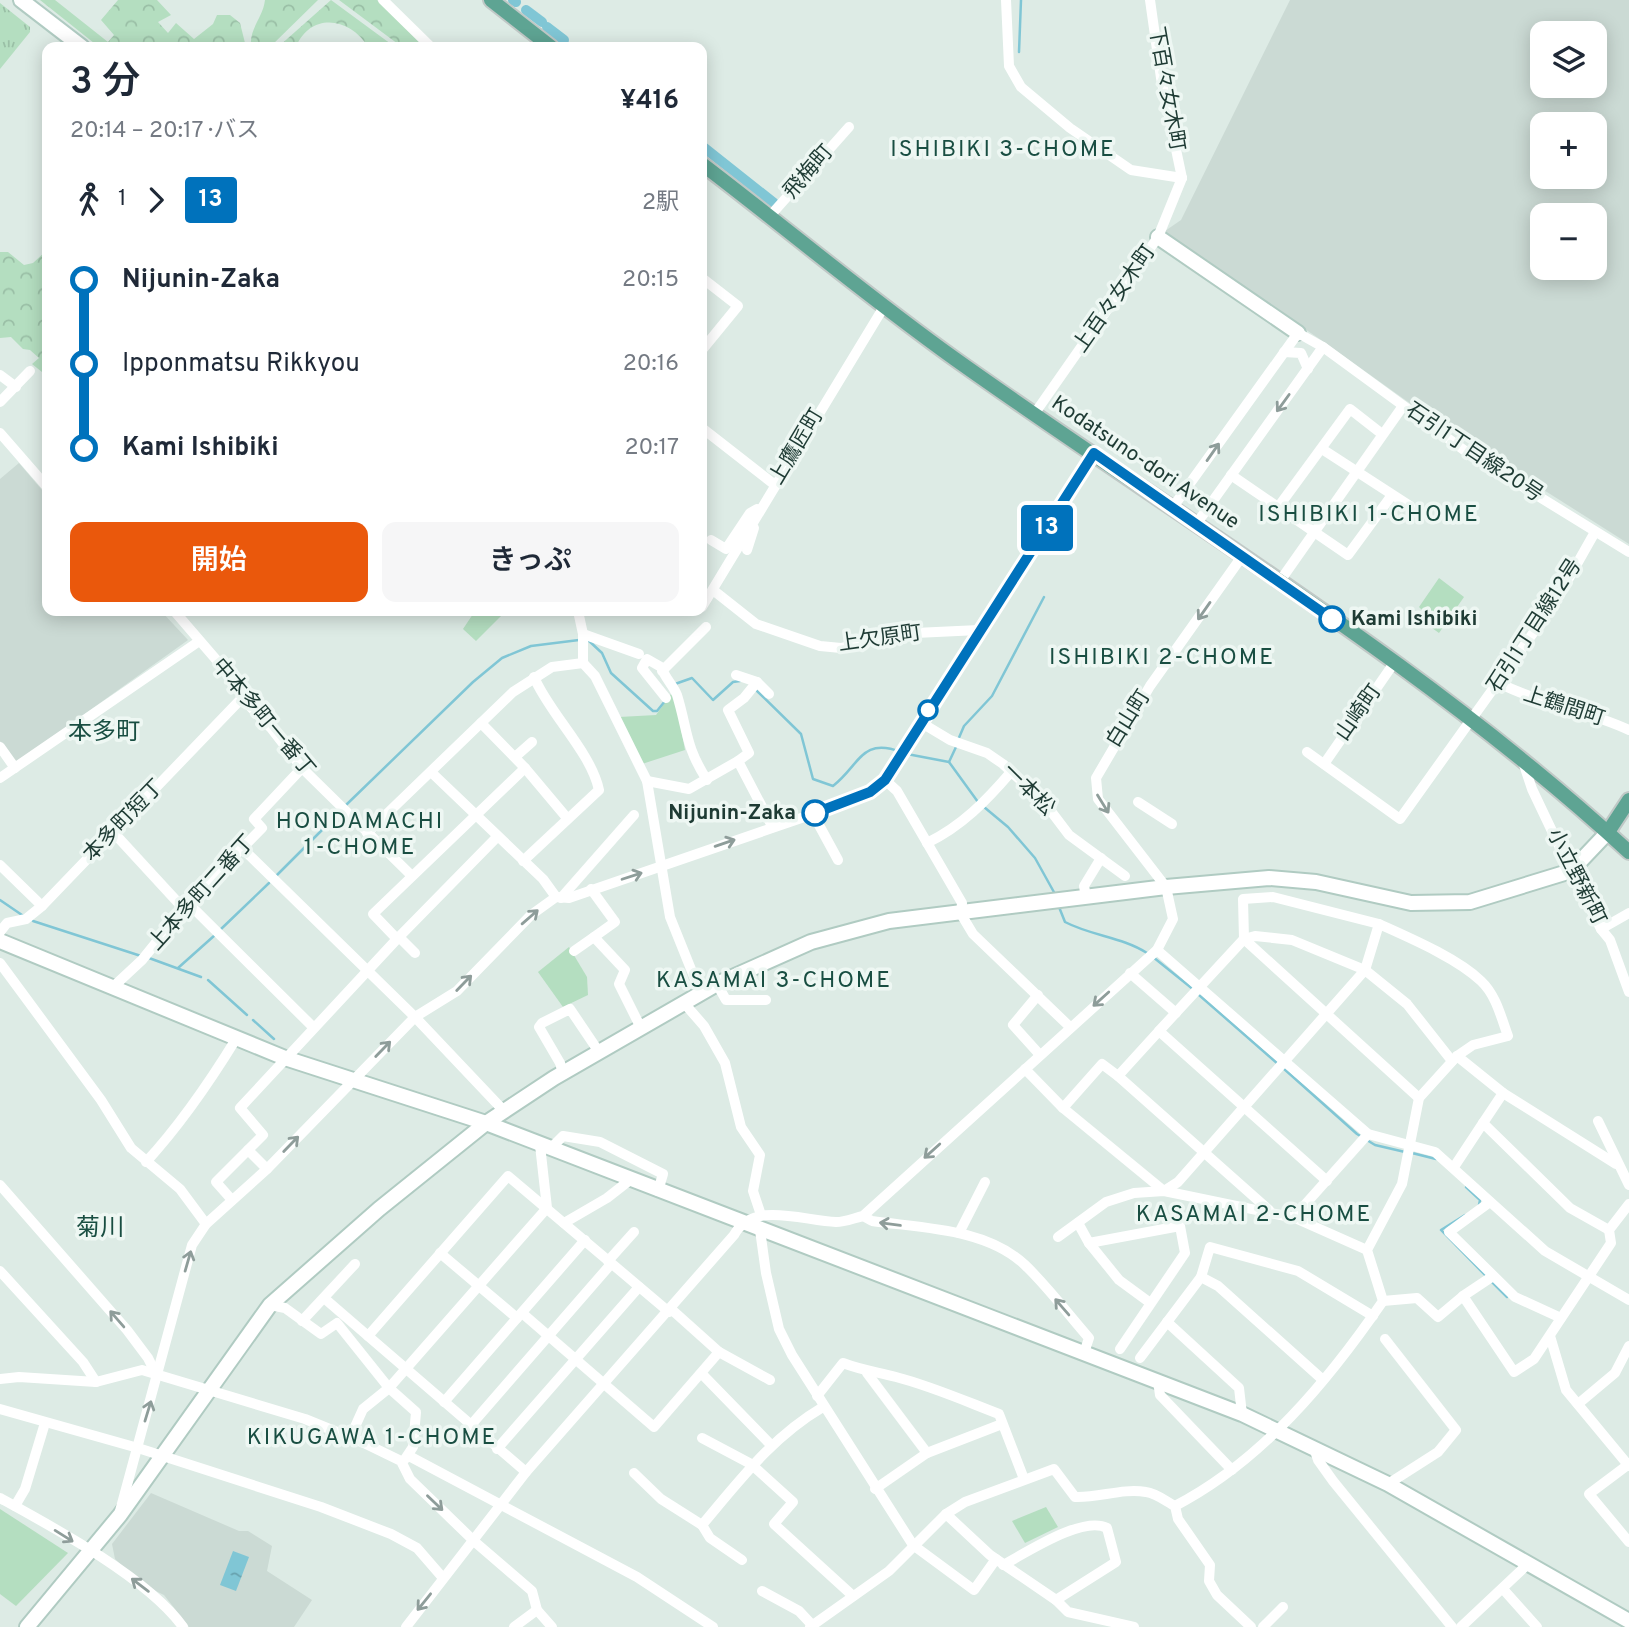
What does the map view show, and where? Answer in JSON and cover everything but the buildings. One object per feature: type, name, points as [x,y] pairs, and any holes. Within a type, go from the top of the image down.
[{"type":"main road","points":[[491,0],[540,42]]},
{"type":"main road","name":"Kodatsuno-dori Avenue","points":[[707,168],[953,358],[1198,523],[1473,719],[1629,852]]},
{"type":"main road","points":[[1608,832],[1629,800]]},
{"type":"street","points":[[21,0],[76,42]]},
{"type":"street","points":[[383,0],[427,42]]},
{"type":"street","points":[[1006,0],[1009,66],[1021,87],[1070,128],[1131,170],[1182,178]]},
{"type":"street","name":"下百々女木町","points":[[1150,0],[1161,78],[1182,178]]},
{"type":"street","name":"飛梅町","points":[[770,216],[849,127]]},
{"type":"street","name":"上百々女木町","points":[[1035,413],[1158,237],[1182,178]]},
{"type":"street","points":[[1158,237],[1298,333],[1173,508]]},
{"type":"street","points":[[707,282],[738,306],[707,344]]},
{"type":"street","name":"上鷹匠町","points":[[707,600],[886,305]]},
{"type":"street","name":"石引1丁目線20号","points":[[1298,333],[1323,347],[1468,453],[1629,552]]},
{"type":"street","points":[[1198,523],[1323,347]]},
{"type":"street","points":[[1284,352],[1301,353],[1308,369]]},
{"type":"street","points":[[0,402],[30,371]]},
{"type":"street","points":[[0,375],[16,387]]},
{"type":"street","points":[[1280,581],[1402,406]]},
{"type":"street","points":[[1279,506],[1350,409],[1382,434]]},
{"type":"street","points":[[707,432],[775,485]]},
{"type":"street","points":[[0,433],[42,481]]},
{"type":"street","points":[[1322,449],[1410,506]]},
{"type":"street","points":[[431,772],[559,897],[569,898],[870,792],[885,780],[1094,453]]},
{"type":"street","points":[[1231,475],[1348,555],[1392,495]]},
{"type":"street","points":[[710,540],[726,549],[750,513],[761,508]]},
{"type":"street","points":[[747,550],[761,508]]},
{"type":"street","name":"石引1丁目線12号","points":[[1324,764],[1400,818],[1556,601],[1595,532]]},
{"type":"street","name":"白山町","points":[[1166,887],[1098,799],[1096,778],[1150,686],[1243,555]]},
{"type":"street","name":"上欠原町","points":[[713,591],[755,624],[820,646],[841,648],[894,634],[979,631]]},
{"type":"street","points":[[0,778],[198,642],[178,616]]},
{"type":"street","points":[[579,616],[583,634],[583,663],[595,676],[647,780],[670,917],[701,994]]},
{"type":"street","points":[[662,671],[706,627]]},
{"type":"street","points":[[583,634],[643,656],[662,671],[665,681],[676,694],[693,760],[706,780]]},
{"type":"street","name":"中本多町一番丁","points":[[198,642],[244,692],[242,698],[271,728],[302,768],[411,875]]},
{"type":"street","points":[[643,656],[642,668],[646,676],[666,698]]},
{"type":"street","points":[[367,833],[481,723],[534,677],[552,667],[583,663]]},
{"type":"street","name":"山崎町","points":[[1324,764],[1394,663]]},
{"type":"street","points":[[736,675],[757,682],[769,694]]},
{"type":"street","points":[[523,861],[599,790],[561,718],[544,701],[534,677]]},
{"type":"street","points":[[647,780],[689,789],[749,753],[728,710],[757,682]]},
{"type":"street","name":"上鶴間町","points":[[1499,683],[1518,693],[1610,720],[1629,730]]},
{"type":"street","name":"本多町短丁","points":[[0,932],[7,923],[26,919],[42,906],[242,698]]},
{"type":"street","name":"一本松","points":[[920,722],[950,740],[987,753],[1044,802],[1069,835],[1125,876]]},
{"type":"street","points":[[481,723],[525,768],[567,818]]},
{"type":"street","points":[[515,757],[532,742]]},
{"type":"street","points":[[0,747],[15,768]]},
{"type":"street","points":[[1307,752],[1324,764]]},
{"type":"street","points":[[738,761],[772,826]]},
{"type":"street","name":"小立野新町","points":[[1523,762],[1532,789],[1571,871],[1601,929],[1610,940],[1629,992]]},
{"type":"street","name":"上本多町二番丁","points":[[113,987],[142,960],[185,906],[244,850],[242,846],[262,828],[254,819],[302,768]]},
{"type":"street","points":[[415,953],[373,914],[474,814],[525,768]]},
{"type":"street","points":[[927,844],[945,835],[981,806],[1011,772]]},
{"type":"street","points":[[885,780],[897,791],[962,902],[961,914],[973,934],[1070,1027]]},
{"type":"street","points":[[1138,802],[1172,824]]},
{"type":"street","points":[[813,814],[838,860]]},
{"type":"street","points":[[120,1515],[125,1485],[138,1448],[192,1245],[206,1224],[267,1168],[415,1017],[457,991],[531,915],[559,897],[634,816]]},
{"type":"street","points":[[232,1200],[216,1182],[263,1135],[240,1108],[503,827]]},
{"type":"street","points":[[27,1627],[120,1515],[270,1305],[380,1209],[485,1123],[563,1073],[717,984],[811,942],[889,921],[1166,887],[1269,878],[1316,882],[1411,903],[1470,902],[1571,871],[1608,832]]},
{"type":"street","points":[[114,833],[185,906],[313,1027]]},
{"type":"street","points":[[244,850],[415,1017],[504,1111]]},
{"type":"street","points":[[1086,897],[1084,886],[1101,858]]},
{"type":"street","points":[[0,865],[42,906]]},
{"type":"street","points":[[0,941],[285,1058],[485,1123],[741,1223],[839,1222],[863,1216],[1157,950],[1173,919],[1166,887]]},
{"type":"street","points":[[574,951],[615,922],[591,889]]},
{"type":"street","points":[[1383,1301],[1367,1250],[1397,1197],[1407,1163],[1407,1145],[1419,1098],[1454,1059],[1473,1045],[1508,1036],[1496,1004],[1481,982],[1406,936],[1380,924],[1273,897],[1243,899],[1244,939],[1419,1098]]},
{"type":"street","points":[[1601,929],[1625,918],[1629,913]]},
{"type":"street","points":[[1164,1191],[1178,1182],[1365,970],[1380,924]]},
{"type":"street","points":[[1118,1076],[1244,939],[1255,936],[1292,940],[1365,970],[1407,1004],[1454,1059],[1616,1164]]},
{"type":"street","points":[[594,937],[625,970],[619,984],[641,1028]]},
{"type":"street","points":[[1157,950],[1368,1134],[1435,1152],[1529,1238],[1629,1300]]},
{"type":"street","points":[[0,963],[102,1100],[131,1148],[180,1189],[206,1224]]},
{"type":"street","points":[[1130,973],[1176,1013]]},
{"type":"street","points":[[717,984],[726,1000],[766,1000]]},
{"type":"street","points":[[1038,995],[1013,1025],[1040,1055]]},
{"type":"street","points":[[684,1003],[704,1026],[725,1063],[741,1127],[760,1155],[753,1191],[761,1222],[766,1273],[779,1329],[823,1407],[913,1545],[974,1590],[1000,1562],[1063,1533],[1101,1525],[1107,1528],[1116,1562],[1056,1600]]},
{"type":"street","points":[[563,1073],[539,1027],[542,1023],[570,1009],[599,1052]]},
{"type":"street","points":[[1158,1031],[1326,1181]]},
{"type":"street","points":[[146,1162],[165,1143],[204,1091],[236,1038]]},
{"type":"street","points":[[1063,1108],[1102,1064],[1270,1211]]},
{"type":"street","points":[[1025,1069],[1063,1108],[1164,1191]]},
{"type":"street","points":[[1454,1167],[1503,1093]]},
{"type":"street","points":[[1598,1121],[1616,1164],[1629,1185]]},
{"type":"street","points":[[1483,1123],[1570,1208],[1609,1230]]},
{"type":"street","points":[[1293,1218],[1368,1134]]},
{"type":"street","points":[[545,1147],[563,1136],[600,1142],[663,1174],[658,1191]]},
{"type":"street","points":[[349,1440],[363,1409],[389,1388],[547,1208],[545,1147]]},
{"type":"street","points":[[248,1150],[267,1168]]},
{"type":"street","points":[[368,1336],[508,1176],[719,1352],[770,1380]]},
{"type":"street","points":[[564,1223],[607,1198],[630,1180]]},
{"type":"street","points":[[960,1233],[985,1182]]},
{"type":"street","points":[[0,1185],[127,1330],[156,1374]]},
{"type":"street","points":[[1058,1237],[1106,1202],[1134,1194],[1164,1191],[1270,1211],[1367,1250]]},
{"type":"street","points":[[1490,1202],[1449,1232],[1516,1297],[1561,1318]]},
{"type":"street","points":[[1463,1296],[1514,1372],[1534,1359],[1611,1243],[1609,1230],[1629,1204]]},
{"type":"street","points":[[863,1216],[872,1221],[960,1233],[1024,1264],[1089,1338],[1084,1353]]},
{"type":"street","points":[[761,1222],[1280,1430],[1388,1484],[1629,1621]]},
{"type":"street","points":[[406,1627],[443,1578],[475,1542],[526,1472],[670,1310],[734,1235],[741,1223]]},
{"type":"street","points":[[1078,1223],[1089,1244],[1119,1280],[1149,1302]]},
{"type":"street","points":[[1089,1244],[1180,1226],[1185,1253],[1149,1302],[1120,1349]]},
{"type":"street","points":[[471,1425],[634,1232]]},
{"type":"street","points":[[444,1402],[585,1240]]},
{"type":"street","points":[[1140,1358],[1201,1277],[1210,1247],[1298,1271],[1373,1316]]},
{"type":"street","points":[[440,1253],[477,1286],[576,1359],[654,1427],[719,1352]]},
{"type":"street","points":[[302,1321],[355,1264]]},
{"type":"street","points":[[0,1271],[83,1362],[96,1382]]},
{"type":"street","points":[[1383,1301],[1417,1298],[1438,1317],[1493,1276]]},
{"type":"street","points":[[1201,1277],[1217,1286],[1323,1380]]},
{"type":"street","points":[[497,1449],[639,1287]]},
{"type":"street","points":[[324,1298],[526,1472]]},
{"type":"street","points":[[1175,1507],[1213,1487],[1280,1430],[1323,1380],[1383,1301]]},
{"type":"street","points":[[270,1305],[285,1308],[321,1334],[337,1324],[389,1388],[416,1412],[413,1447],[405,1459],[410,1479],[475,1542],[532,1591],[537,1610],[552,1627]]},
{"type":"street","points":[[1167,1322],[1239,1388],[1242,1414]]},
{"type":"street","points":[[1549,1336],[1566,1390],[1629,1465],[1589,1494],[1629,1542]]},
{"type":"street","points":[[1385,1339],[1456,1430],[1438,1452],[1388,1484]]},
{"type":"street","points":[[1578,1404],[1615,1373],[1629,1346]]},
{"type":"street","points":[[817,1396],[843,1363],[867,1373],[895,1377],[944,1393],[999,1414],[1024,1479]]},
{"type":"street","points":[[0,1379],[19,1377],[96,1382],[142,1370],[305,1419],[349,1440],[405,1459],[504,1504],[637,1577],[713,1627]]},
{"type":"street","points":[[867,1373],[927,1453]]},
{"type":"street","points":[[702,1374],[771,1445]]},
{"type":"street","points":[[1158,1381],[1160,1395],[1232,1470]]},
{"type":"street","points":[[702,1525],[751,1464],[799,1421],[823,1407]]},
{"type":"street","points":[[0,1409],[138,1448],[264,1488],[391,1534],[417,1548],[443,1578]]},
{"type":"street","points":[[15,1506],[25,1489],[45,1423]]},
{"type":"street","points":[[875,1489],[927,1453],[1002,1424]]},
{"type":"street","points":[[702,1438],[751,1464],[793,1502],[774,1524],[853,1596]]},
{"type":"street","points":[[1314,1446],[1318,1460],[1333,1481],[1452,1627]]},
{"type":"street","points":[[762,1591],[799,1611],[811,1626],[889,1572],[946,1514],[965,1502],[1054,1469],[1075,1497],[1094,1498],[1125,1492],[1148,1492],[1175,1507],[1178,1519],[1210,1565],[1209,1581],[1217,1595],[1251,1627]]},
{"type":"street","points":[[634,1473],[661,1499],[702,1525],[710,1538],[742,1560]]},
{"type":"street","points":[[0,1498],[86,1558],[152,1594],[183,1627]]},
{"type":"street","points":[[946,1514],[1000,1562],[1056,1600],[1068,1612],[1134,1627]]},
{"type":"street","points":[[1461,1627],[1528,1564]]},
{"type":"street","points":[[1503,1589],[1537,1627]]},
{"type":"street","points":[[1263,1627],[1283,1607]]},
{"type":"street","points":[[514,1627],[537,1610]]},
{"type":"street","points":[[1091,1618],[1100,1627]]},
{"type":"shaded area","points":[[1290,0],[1629,0],[1629,544],[1432,419],[1168,236],[1165,231],[1181,220]]},
{"type":"shaded area","points":[[19,463],[42,490],[42,616],[166,616],[188,640],[16,763],[0,741],[0,479]]},
{"type":"shaded area","points":[[151,1493],[239,1531],[248,1531],[272,1546],[267,1571],[312,1600],[294,1627],[189,1627],[164,1595],[141,1584],[115,1559],[112,1544]]},
{"type":"green space","points":[[40,0],[55,0],[108,42],[93,42]]},
{"type":"green space","points":[[118,0],[157,0],[171,15],[158,22],[168,33],[176,23],[194,39],[213,24],[217,15],[230,15],[240,23],[245,42],[108,42],[114,35],[101,20]]},
{"type":"green space","points":[[265,0],[318,0],[275,42],[251,42]]},
{"type":"green space","points":[[331,0],[388,42],[364,42],[352,30],[331,23],[311,28],[299,42],[284,42]]},
{"type":"green space","points":[[339,0],[377,0],[421,42],[395,42]]},
{"type":"green space","points":[[0,3],[30,27],[30,32],[0,69]]},
{"type":"green space","points":[[0,252],[8,252],[24,265],[33,263],[42,255],[42,372],[32,364],[39,358],[30,350],[23,349],[11,337],[0,338]]},
{"type":"green space","points":[[1439,578],[1464,597],[1439,633],[1418,618],[1423,611],[1419,607]]},
{"type":"green space","points":[[472,616],[501,616],[476,641],[463,629]]},
{"type":"green space","points":[[671,694],[675,696],[685,750],[642,764],[619,717],[656,715]]},
{"type":"green space","points":[[569,947],[587,977],[588,995],[563,1007],[538,972]]},
{"type":"green space","points":[[1046,1507],[1058,1527],[1025,1543],[1012,1521]]},
{"type":"green space","points":[[0,1509],[68,1553],[16,1606],[0,1594]]},
{"type":"water","points":[[233,1551],[249,1557],[236,1591],[220,1585]]},
{"type":"waterway","points":[[1019,52],[1021,0]]},
{"type":"waterway","points":[[526,10],[542,22]]},
{"type":"waterway","points":[[547,27],[564,40]]},
{"type":"waterway","points":[[707,150],[774,203]]},
{"type":"waterway","points":[[958,740],[964,726],[992,696],[1044,597]]},
{"type":"waterway","points":[[346,805],[473,682],[502,658],[531,646],[579,640]]},
{"type":"waterway","points":[[588,640],[602,653],[611,673],[653,711],[657,711],[665,701]]},
{"type":"waterway","points":[[675,684],[692,678],[713,700],[733,682],[740,681]]},
{"type":"waterway","points":[[756,690],[801,734],[813,779],[833,786],[869,751],[888,748],[901,752]]},
{"type":"waterway","points":[[949,762],[956,747]]},
{"type":"waterway","points":[[907,754],[949,762],[978,802],[1008,827],[1035,858],[1055,894]]},
{"type":"waterway","points":[[276,876],[340,812]]},
{"type":"waterway","points":[[220,930],[269,883]]},
{"type":"waterway","points":[[0,900],[22,915]]},
{"type":"waterway","points":[[1059,907],[1065,922],[1127,943],[1147,953]]},
{"type":"waterway","points":[[33,921],[141,956]]},
{"type":"waterway","points":[[178,968],[215,935]]},
{"type":"waterway","points":[[1153,957],[1194,990]]},
{"type":"waterway","points":[[149,958],[201,977]]},
{"type":"waterway","points":[[208,980],[247,1015]]},
{"type":"waterway","points":[[1199,995],[1278,1064]]},
{"type":"waterway","points":[[253,1020],[274,1039]]},
{"type":"waterway","points":[[1283,1068],[1357,1134],[1375,1145],[1405,1152]]},
{"type":"waterway","points":[[1412,1153],[1436,1159]]},
{"type":"waterway","points":[[1466,1187],[1480,1200],[1479,1205]]},
{"type":"waterway","points":[[1465,1215],[1441,1230],[1487,1277]]},
{"type":"waterway","points":[[1492,1282],[1507,1297]]},
{"type":"bus line","name":"13","points":[[815,813],[870,792],[885,780],[1094,453],[1332,619]]},
{"type":"place","name":"Kami Ishibiki","points":[[1332,619]]},
{"type":"place","name":"Nijunin-Zaka","points":[[815,813]]},
{"type":"district","name":"ISHIBIKI 3-CHOME","points":[[1003,150]]},
{"type":"district","name":"ISHIBIKI 1-CHOME","points":[[1369,515]]},
{"type":"district","name":"ISHIBIKI 2-CHOME","points":[[1162,658]]},
{"type":"district","name":"本多町","points":[[104,733]]},
{"type":"district","name":"HONDAMACHI 1-CHOME","points":[[360,835]]},
{"type":"district","name":"KASAMAI 3-CHOME","points":[[774,981]]},
{"type":"district","name":"KASAMAI 2-CHOME","points":[[1254,1215]]},
{"type":"district","name":"菊川","points":[[100,1229]]},
{"type":"district","name":"KIKUGAWA 1-CHOME","points":[[372,1438]]}]
